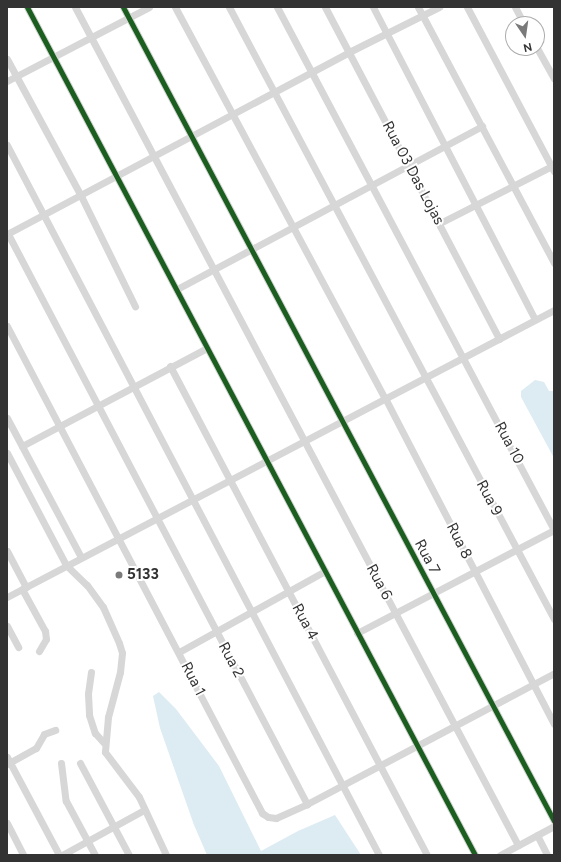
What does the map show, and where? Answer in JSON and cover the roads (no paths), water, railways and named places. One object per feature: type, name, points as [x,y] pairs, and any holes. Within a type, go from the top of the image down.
[{"type":"street","points":[[27,7],[177,289],[416,746],[475,855]]},
{"type":"street","name":"Rua 6","points":[[75,7],[518,845]]},
{"type":"street","name":"Rua 7","points":[[123,7],[554,822]]},
{"type":"street","points":[[7,81],[149,7]]},
{"type":"street","name":"Rua 8","points":[[175,7],[234,113],[293,228],[385,398],[554,724]]},
{"type":"street","name":"Rua 9","points":[[230,7],[554,619]]},
{"type":"street","name":"Rua 10","points":[[277,7],[464,357],[554,530]]},
{"type":"street","name":"Rua 03 Das Lojas","points":[[325,7],[408,166],[440,223],[499,339]]},
{"type":"street","points":[[373,7],[535,319]]},
{"type":"street","points":[[418,7],[554,263]]},
{"type":"street","points":[[7,234],[81,196],[349,52],[439,7]]},
{"type":"street","points":[[440,223],[513,185],[553,167],[467,7]]},
{"type":"street","points":[[515,7],[520,16]]},
{"type":"street","points":[[541,56],[554,79]]},
{"type":"street","points":[[7,59],[81,196],[135,306]]},
{"type":"street","points":[[177,289],[213,267],[335,206],[482,126]]},
{"type":"street","points":[[7,145],[194,499],[379,855]]},
{"type":"street","name":"Rua 2","points":[[7,234],[306,804]]},
{"type":"street","points":[[7,597],[156,517],[194,499],[229,479],[554,310]]},
{"type":"street","name":"Rua 1","points":[[7,326],[262,813],[268,817],[276,818],[306,804]]},
{"type":"street","points":[[22,446],[170,366],[207,348]]},
{"type":"street","name":"Rua 4","points":[[170,366],[427,855]]},
{"type":"street","points":[[7,418],[81,557]]},
{"type":"street","points":[[7,453],[66,565],[87,585],[103,607],[122,653],[120,672],[104,742],[105,752],[125,776],[144,810],[166,855]]},
{"type":"street","points":[[356,632],[554,530]]},
{"type":"street","points":[[7,551],[45,631],[46,639],[39,651]]},
{"type":"street","points":[[179,652],[324,571]]},
{"type":"street","points":[[7,626],[18,647]]},
{"type":"street","points":[[91,672],[88,694],[89,715],[95,733],[104,742]]},
{"type":"street","points":[[306,804],[554,673]]},
{"type":"street","points":[[55,730],[44,734],[36,748],[8,761],[60,855],[88,842],[144,810]]},
{"type":"street","points":[[61,763],[66,801],[95,855]]},
{"type":"street","points":[[80,763],[129,855]]},
{"type":"street","points":[[7,823],[23,855]]},
{"type":"street","points":[[500,855],[509,853],[518,845],[554,826]]},
{"type":"street","points":[[537,835],[547,855]]},
{"type":"place","name":"5133","points":[[119,575]]}]
